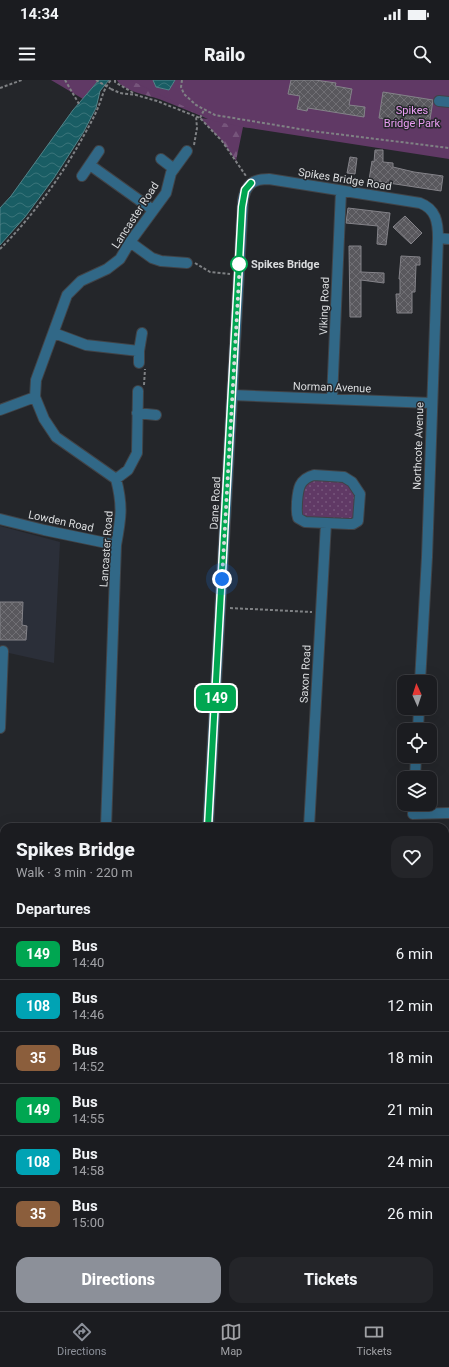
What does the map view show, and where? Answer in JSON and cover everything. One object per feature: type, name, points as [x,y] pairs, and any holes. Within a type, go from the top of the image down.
[{"type":"street","points":[[82,176],[99,151]]},
{"type":"street","name":"Lancaster Road","points":[[106,823],[116,545],[121,516],[120,496],[116,479],[91,463],[56,437],[44,419],[35,397],[36,380],[42,360],[54,333],[67,295],[81,281],[107,269],[120,260],[130,242],[166,193],[170,173],[186,151]]},
{"type":"street","points":[[161,159],[174,169]]},
{"type":"street","points":[[90,164],[153,210]]},
{"type":"street","name":"Spikes Bridge Road","points":[[251,183],[260,179],[269,179],[420,203],[433,212]]},
{"type":"street","name":"Dane Road","points":[[208,823],[243,200],[245,190],[251,183]]},
{"type":"street","name":"Viking Road","points":[[332,399],[341,191]]},
{"type":"street","name":"Northcote Avenue","points":[[420,675],[427,550],[438,238],[437,220],[433,212]]},
{"type":"street","points":[[438,238],[449,239]]},
{"type":"street","points":[[130,242],[152,258],[161,261],[187,263]]},
{"type":"street","points":[[54,333],[86,344],[139,351]]},
{"type":"street","points":[[139,363],[142,333]]},
{"type":"street","points":[[116,479],[128,470],[137,452],[138,391]]},
{"type":"street","name":"Norman Avenue","points":[[232,395],[431,403]]},
{"type":"street","points":[[0,410],[35,397]]},
{"type":"street","points":[[137,413],[156,415]]},
{"type":"street","points":[[312,476],[347,478],[359,491],[358,521],[353,524],[326,523],[302,521],[296,516],[298,487],[302,482],[312,476]]},
{"type":"street","name":"Lowden Road","points":[[0,519],[116,545]]},
{"type":"street","name":"Saxon Road","points":[[309,823],[326,523]]},
{"type":"street","points":[[0,728],[3,651]]},
{"type":"street","points":[[413,811],[413,814],[449,813]]},
{"type":"path","points":[[0,88],[22,80]]},
{"type":"path","points":[[65,80],[79,104]]},
{"type":"path","points":[[96,80],[120,93],[136,95],[157,101],[200,118],[222,141],[251,183]]},
{"type":"path","points":[[0,250],[34,210],[63,169],[83,138],[98,110],[103,91],[111,80]]},
{"type":"path","points":[[115,80],[114,82],[117,85],[136,95]]},
{"type":"path","points":[[182,80],[181,87],[184,94],[196,105],[216,115],[283,127],[449,148]]},
{"type":"path","points":[[200,118],[204,110]]},
{"type":"path","points":[[186,151],[191,151],[195,143],[197,128],[196,116]]},
{"type":"path","points":[[187,263],[196,263],[210,272],[231,274]]},
{"type":"path","points":[[138,391],[144,391],[145,363],[139,363]]},
{"type":"path","points":[[221,607],[321,613]]},
{"type":"shaded area","points":[[0,526],[60,542],[54,663],[0,651]]},
{"type":"green space","points":[[51,80],[99,80],[83,99]]},
{"type":"green space","points":[[117,80],[153,80],[156,87],[168,90],[175,80],[297,132],[243,127],[236,161],[222,141],[200,118],[208,119],[159,99],[130,90],[120,84]]},
{"type":"green space","name":"Spikes Bridge Park","points":[[130,80],[153,80],[156,87],[168,90],[175,80],[449,80],[449,159],[243,127],[214,121]]},
{"type":"green space","points":[[311,478],[343,480],[357,491],[355,519],[307,519],[299,514],[300,490]]},
{"type":"water","points":[[99,80],[109,80],[100,91],[96,108],[83,133],[54,178],[25,217],[0,245],[0,208],[11,196],[73,110]]},
{"type":"water","points":[[153,80],[175,80],[169,90],[156,87]]},
{"type":"building","points":[[291,80],[315,80],[336,83],[335,86],[352,89],[349,105],[365,107],[364,117],[308,108],[307,111],[297,109],[300,96],[288,94]]},
{"type":"building","points":[[383,92],[433,100],[429,126],[379,118]]},
{"type":"building","points":[[375,150],[383,150],[383,162],[393,163],[393,167],[414,172],[443,176],[441,191],[369,180],[372,161],[374,162]]},
{"type":"building","points":[[350,157],[357,158],[355,174],[347,173]]},
{"type":"building","points":[[348,208],[390,213],[386,245],[377,244],[378,226],[346,223]]},
{"type":"building","points":[[405,216],[422,233],[411,244],[393,227]]},
{"type":"building","points":[[349,246],[361,246],[361,272],[384,273],[384,283],[361,280],[361,317],[350,317]]},
{"type":"building","points":[[401,256],[420,257],[420,265],[416,265],[415,292],[412,292],[412,313],[397,313],[396,294],[400,294],[399,279]]},
{"type":"building","points":[[0,602],[23,602],[22,625],[27,626],[26,640],[0,640]]},
{"type":"bus line","name":"149","points":[[208,823],[230,453],[242,207],[245,190],[251,183]]},
{"type":"place","name":"Spikes Bridge","points":[[239,264]]},
{"type":"route","points":[[222,579],[240,261],[239,264]]}]
